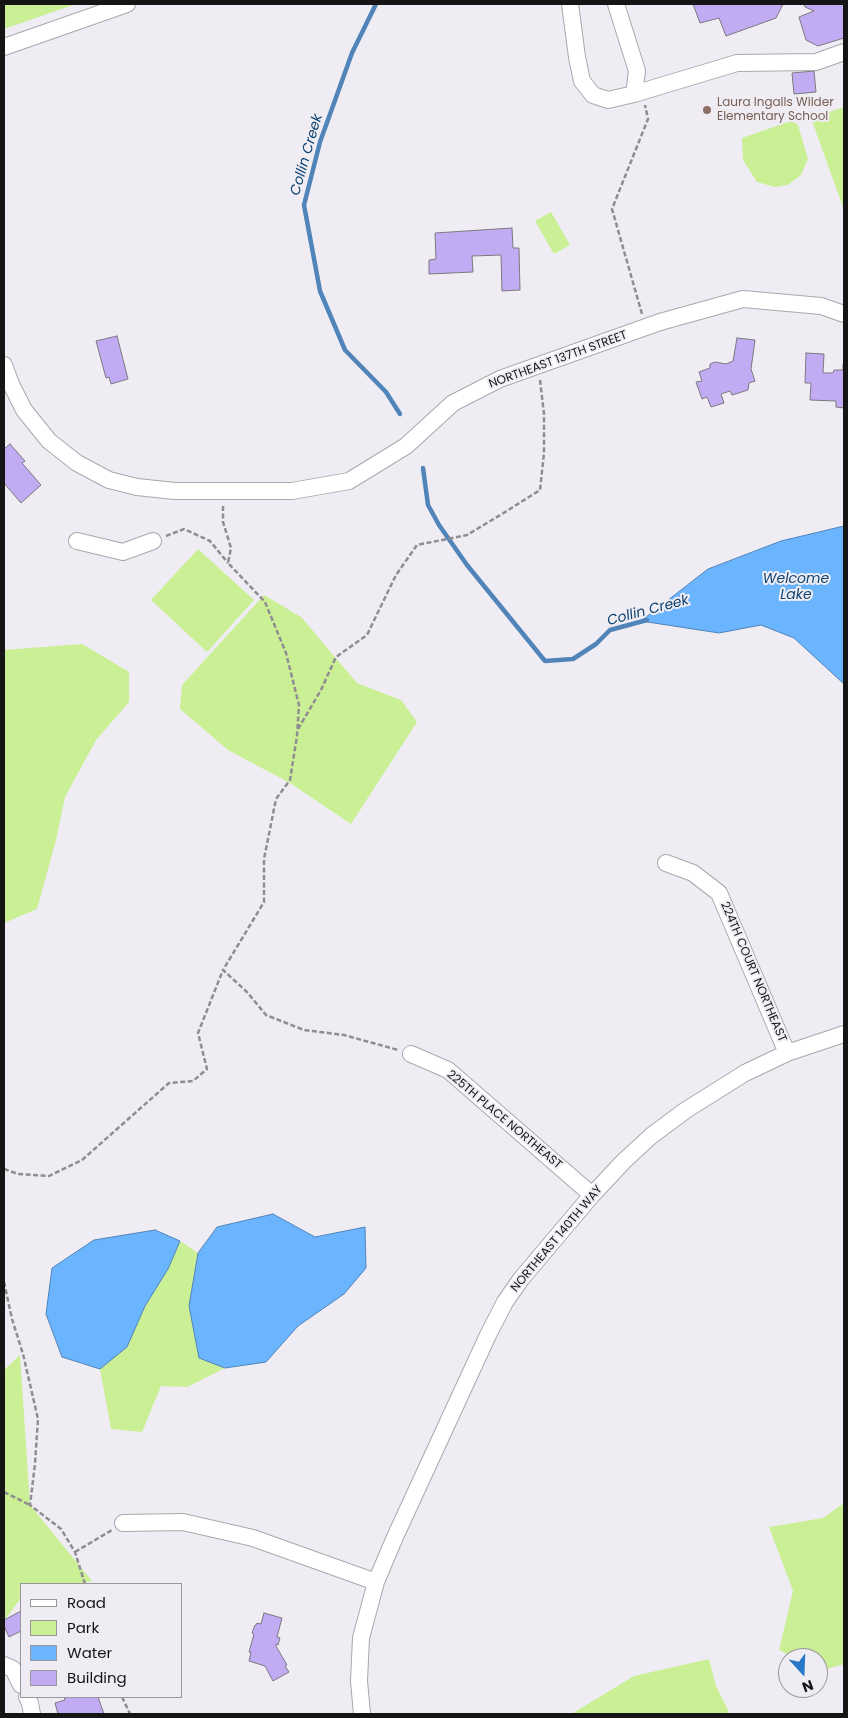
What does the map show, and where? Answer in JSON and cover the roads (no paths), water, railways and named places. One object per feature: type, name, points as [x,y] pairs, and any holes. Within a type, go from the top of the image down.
[{"type":"street","points":[[4,47],[127,4]]},
{"type":"street","points":[[570,4],[582,81],[593,95],[608,100],[638,93],[737,63],[816,62],[844,52]]},
{"type":"street","points":[[616,4],[637,71],[638,93]]},
{"type":"street","name":"NORTHEAST 137TH STREET","points":[[4,365],[24,410],[49,441],[77,463],[109,480],[137,487],[175,491],[292,491],[349,481],[406,446],[453,403],[500,379],[645,327],[743,299],[821,306],[844,314]]},
{"type":"street","points":[[78,541],[122,552],[153,541]]},
{"type":"street","name":"224TH COURT NORTHEAST","points":[[666,863],[694,873],[719,893],[787,1053]]},
{"type":"street","name":"NORTHEAST 140TH WAY","points":[[362,1714],[359,1681],[361,1638],[376,1582],[406,1513],[505,1302],[521,1279],[592,1195],[651,1136],[686,1110],[745,1073],[787,1053],[844,1034]]},
{"type":"street","name":"225TH PLACE NORTHEAST","points":[[411,1054],[448,1070],[592,1195]]},
{"type":"street","points":[[123,1523],[183,1522],[253,1538],[376,1582]]},
{"type":"street","points":[[4,1665],[13,1670],[20,1683]]},
{"type":"street","points":[[28,1698],[32,1714]]},
{"type":"water","name":"Welcome Lake","points":[[844,526],[844,684],[794,638],[761,625],[719,633],[641,621],[708,569],[781,541]]},
{"type":"water","points":[[273,1214],[315,1237],[365,1227],[366,1268],[344,1294],[298,1326],[266,1362],[225,1368],[199,1358],[189,1306],[198,1253],[217,1227]]},
{"type":"water","points":[[155,1230],[180,1241],[168,1269],[145,1306],[127,1347],[100,1369],[62,1357],[46,1314],[52,1268],[94,1240]]},
{"type":"waterway","name":"Collin Creek","points":[[376,4],[352,53],[320,142],[304,205],[320,291],[345,350],[386,392],[400,414]]},
{"type":"waterway","name":"Collin Creek","points":[[423,468],[428,505],[439,525],[467,565],[545,661],[573,659],[596,644],[610,630],[647,620]]},
{"type":"place","name":"Laura Ingalls Wilder Elementary School","points":[[707,110]]}]
